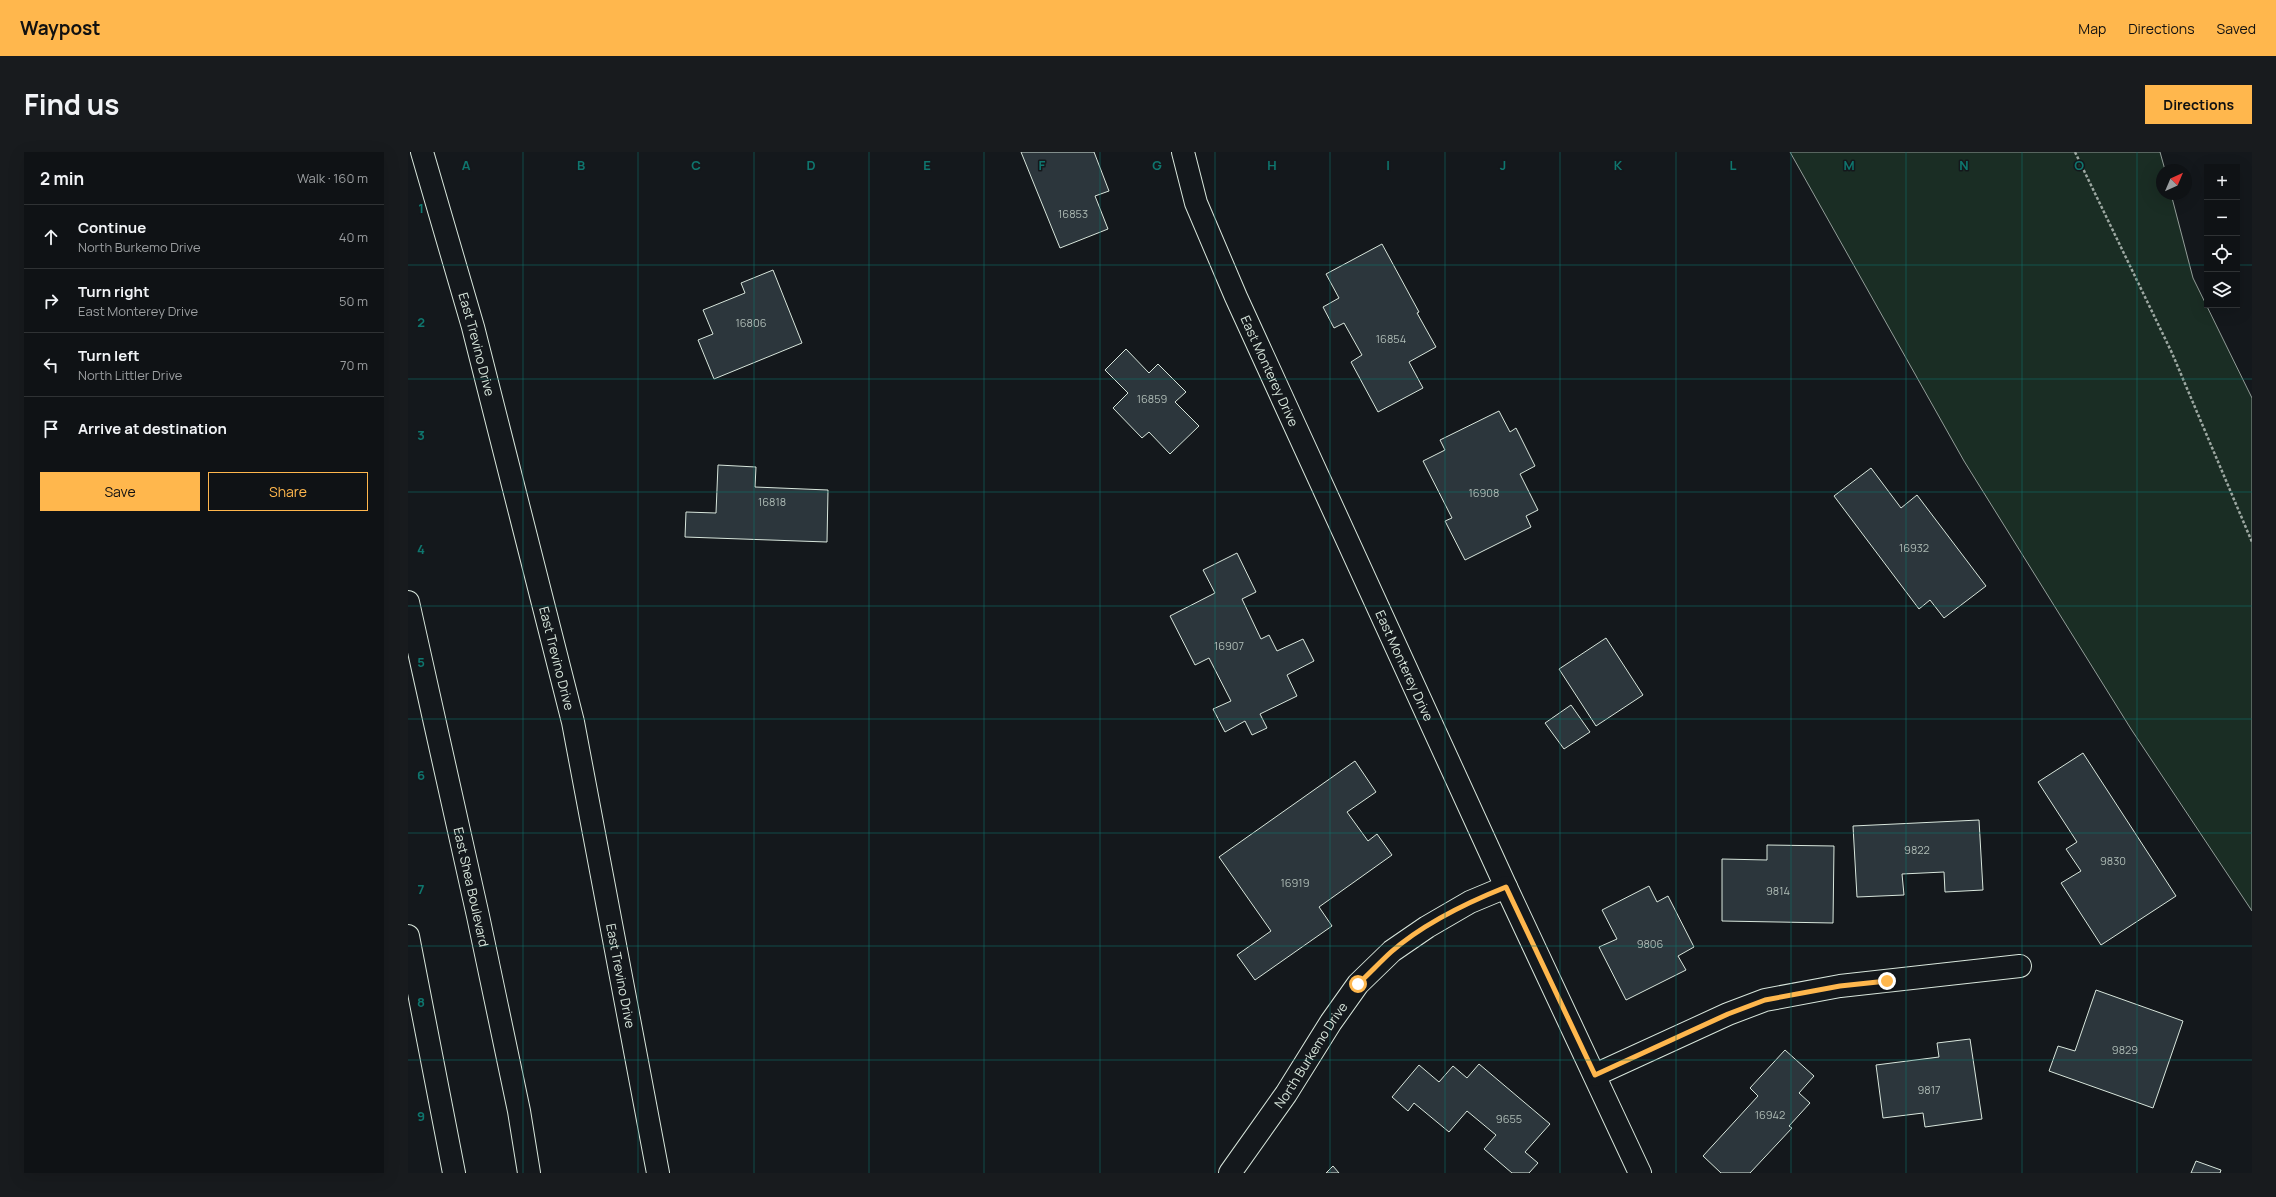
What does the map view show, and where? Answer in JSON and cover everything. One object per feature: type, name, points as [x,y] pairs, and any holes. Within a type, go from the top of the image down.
[{"type":"street","name":"East Trevino Drive","points":[[422,152],[473,328],[573,722],[658,1173]]},
{"type":"street","name":"East Monterey Drive","points":[[1184,152],[1196,203],[1236,297],[1506,887],[1640,1173]]},
{"type":"street","name":"East Shea Boulevard","points":[[408,602],[478,916],[519,1111],[529,1173]]},
{"type":"street","name":"North Burkemo Drive","points":[[1230,1173],[1286,1094],[1331,1022],[1358,984],[1392,951],[1427,927],[1470,902],[1506,887]]},
{"type":"street","points":[[408,936],[454,1173]]},
{"type":"street","points":[[1595,1075],[1728,1014],[1765,1000],[1840,986],[2020,966]]},
{"type":"path","points":[[2075,152],[2172,353],[2252,542]]},
{"type":"green space","points":[[1790,152],[2160,152],[2163,164],[2156,164],[2156,200],[2173,200],[2193,278],[2204,300],[2204,308],[2208,308],[2252,398],[2252,911],[2131,729],[1964,461]]},
{"type":"building","points":[[1021,152],[1094,152],[1109,191],[1095,196],[1108,229],[1060,248]]},
{"type":"building","points":[[1382,244],[1436,347],[1409,362],[1423,388],[1378,412],[1351,362],[1362,355],[1344,323],[1334,328],[1323,307],[1339,298],[1326,274]]},
{"type":"building","points":[[773,270],[802,343],[714,379],[698,340],[713,334],[703,310],[745,293],[741,283]]},
{"type":"building","points":[[1126,349],[1149,373],[1158,364],[1186,392],[1175,402],[1199,426],[1170,454],[1149,432],[1142,438],[1113,408],[1128,393],[1105,370]]},
{"type":"building","points":[[1499,411],[1510,432],[1516,428],[1535,466],[1520,474],[1538,510],[1526,516],[1531,527],[1465,560],[1445,521],[1452,518],[1423,461],[1445,450],[1440,440]]},
{"type":"building","points":[[718,465],[756,467],[755,487],[828,490],[827,542],[685,537],[686,512],[716,513]]},
{"type":"building","points":[[1871,468],[1901,508],[1917,495],[1986,586],[1944,618],[1930,600],[1919,609],[1834,496]]},
{"type":"building","points":[[1237,553],[1256,592],[1242,599],[1261,639],[1269,635],[1277,651],[1303,639],[1314,661],[1287,675],[1297,696],[1260,714],[1267,728],[1252,735],[1245,721],[1225,732],[1213,709],[1231,701],[1209,658],[1195,665],[1170,616],[1215,593],[1203,570]]},
{"type":"building","points":[[1606,638],[1643,695],[1596,726],[1559,669]]},
{"type":"building","points":[[1571,705],[1590,732],[1564,749],[1545,723]]},
{"type":"building","points":[[2083,753],[2176,896],[2101,945],[2061,883],[2081,871],[2066,849],[2077,842],[2038,782]]},
{"type":"building","points":[[1355,761],[1376,792],[1347,812],[1368,841],[1377,834],[1392,855],[1319,907],[1332,926],[1255,980],[1237,955],[1271,931],[1219,857]]},
{"type":"building","points":[[1979,820],[1983,890],[1945,892],[1944,872],[1902,874],[1904,895],[1857,897],[1853,826]]},
{"type":"building","points":[[1767,845],[1834,846],[1833,923],[1722,921],[1722,859],[1767,860]]},
{"type":"building","points":[[1649,886],[1657,902],[1668,896],[1694,947],[1678,956],[1686,970],[1626,1000],[1599,947],[1617,939],[1602,910]]},
{"type":"building","points":[[2096,990],[2183,1021],[2153,1108],[2049,1071],[2058,1046],[2075,1051]]},
{"type":"building","points":[[1970,1039],[1982,1119],[1925,1127],[1923,1113],[1883,1118],[1876,1065],[1939,1057],[1937,1043]]},
{"type":"building","points":[[1785,1050],[1814,1076],[1799,1093],[1810,1103],[1789,1126],[1792,1128],[1750,1173],[1721,1173],[1703,1156],[1758,1096],[1750,1088]]},
{"type":"building","points":[[1479,1064],[1550,1124],[1525,1152],[1538,1163],[1529,1173],[1512,1173],[1484,1149],[1496,1135],[1467,1111],[1449,1132],[1414,1103],[1408,1111],[1392,1097],[1419,1065],[1439,1082],[1453,1066],[1467,1078]]},
{"type":"building","points":[[2196,1161],[2221,1170],[2220,1173],[2191,1173]]},
{"type":"building","points":[[1333,1166],[1339,1173],[1326,1173]]},
{"type":"route","points":[[1358,984],[1392,951],[1427,927],[1470,902],[1506,887],[1595,1075],[1728,1014],[1765,1000],[1840,986],[1887,981]]}]
